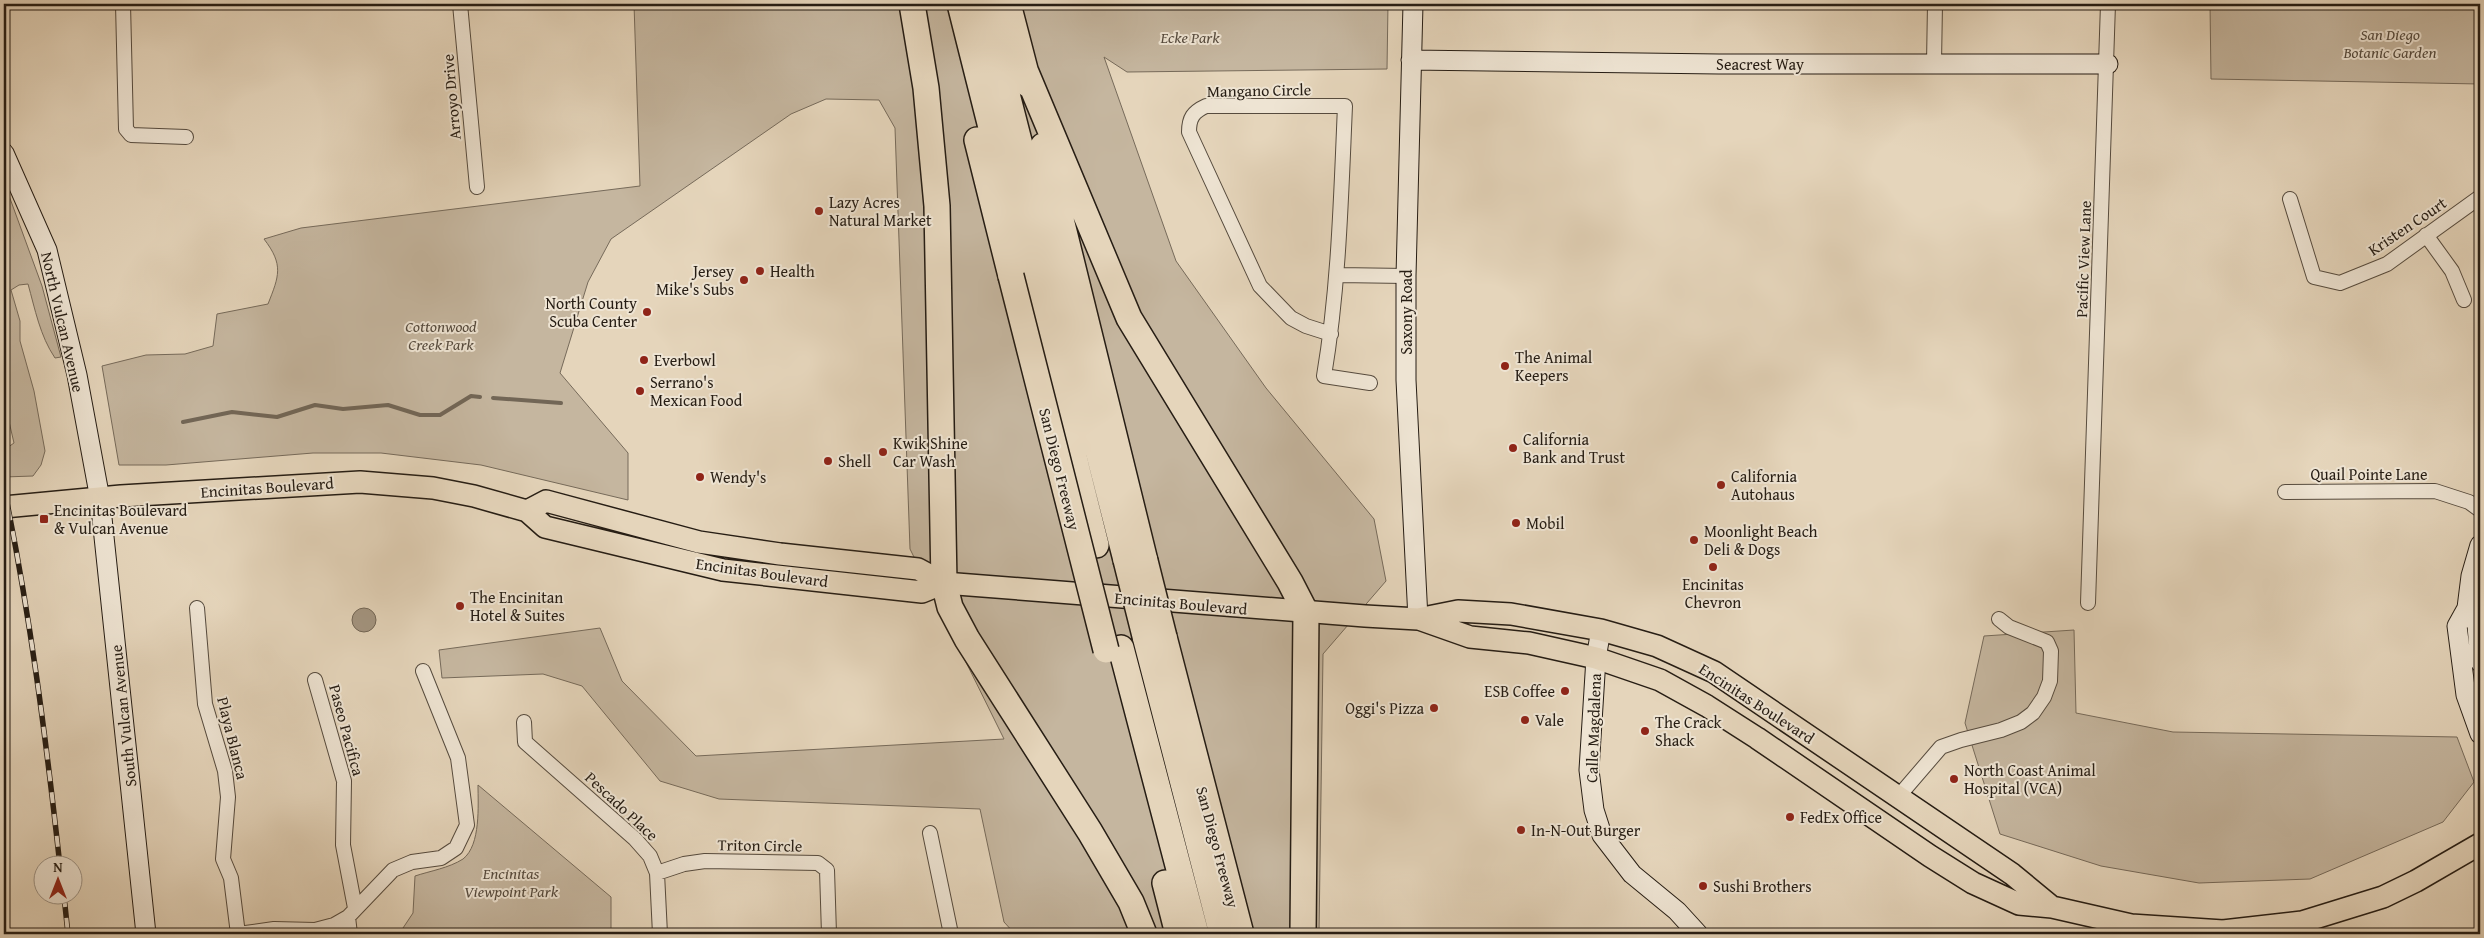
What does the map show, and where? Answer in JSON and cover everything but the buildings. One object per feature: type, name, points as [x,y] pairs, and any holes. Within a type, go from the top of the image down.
[{"type":"highway","points":[[912,4],[926,88],[937,206],[944,582],[950,607],[966,639],[1090,832],[1131,902],[1144,934]]},
{"type":"highway","name":"San Diego Freeway","points":[[943,4],[1011,276],[1114,649],[1178,934]]},
{"type":"highway","points":[[960,4],[1096,545],[1114,649],[1196,934]]},
{"type":"highway","points":[[984,4],[1135,560]]},
{"type":"highway","name":"San Diego Freeway","points":[[1008,4],[1025,70],[1154,637],[1241,934]]},
{"type":"highway","points":[[1025,70],[1129,318],[1285,574],[1306,613],[1303,934]]},
{"type":"highway","points":[[1154,637],[1222,934]]},
{"type":"main road","name":"Encinitas Boulevard","points":[[4,507],[360,482],[433,488],[527,511],[546,501],[699,542],[780,554],[918,569],[944,582],[1306,613],[1418,619],[1458,611],[1511,614],[1601,630],[1657,646],[1714,672],[2012,874],[2052,907]]},
{"type":"main road","name":"Encinitas Boulevard","points":[[1418,619],[1470,637],[1529,643],[1596,658],[1660,680],[1707,706],[1822,781],[1930,856],[1974,883],[2019,904],[2052,907],[2131,925],[2223,931],[2302,922],[2383,897],[2416,881],[2480,844]]},
{"type":"street","points":[[123,4],[126,129],[131,136],[186,137]]},
{"type":"street","name":"Arroyo Drive","points":[[460,4],[477,187]]},
{"type":"street","name":"Saxony Road","points":[[1413,4],[1406,276],[1406,380],[1418,619]]},
{"type":"street","points":[[1934,63],[1935,4]]},
{"type":"street","name":"Pacific View Lane","points":[[2088,603],[2108,64],[2108,4]]},
{"type":"street","name":"Seacrest Way","points":[[1412,60],[1719,64],[2108,64]]},
{"type":"street","name":"Mangano Circle","points":[[1331,334],[1306,326],[1291,318],[1260,286],[1189,132],[1189,122],[1198,110],[1206,106],[1345,106],[1338,275],[1331,334],[1324,376],[1370,383]]},
{"type":"street","name":"North Vulcan Avenue","points":[[4,153],[47,250],[77,375],[100,499]]},
{"type":"street","name":"Kristen Court","points":[[2290,199],[2314,277],[2340,283],[2388,264],[2480,197]]},
{"type":"street","points":[[2426,235],[2452,271],[2464,300]]},
{"type":"street","points":[[1338,275],[1406,276]]},
{"type":"street","name":"Quail Pointe Lane","points":[[2285,492],[2435,491],[2469,502],[2480,510]]},
{"type":"street","name":"South Vulcan Avenue","points":[[100,499],[146,934]]},
{"type":"street","points":[[2480,545],[2472,576],[2467,608],[2457,626],[2457,639],[2466,695],[2480,734]]},
{"type":"street","name":"Playa Blanca","points":[[197,608],[205,704],[225,771],[228,797],[223,859],[231,878],[238,934]]},
{"type":"street","points":[[2467,608],[2477,625],[2480,662]]},
{"type":"street","points":[[1898,797],[1941,747],[2021,722],[2033,713],[2044,697],[2052,667],[2051,651],[2047,642],[2009,627],[1999,619]]},
{"type":"street","name":"Calle Magdalena","points":[[1601,630],[1596,658],[1589,770],[1594,810],[1602,835],[1632,874],[1677,911],[1698,934]]},
{"type":"street","points":[[238,934],[274,930],[315,930],[334,925],[352,913],[393,870],[412,862],[441,858],[456,848],[467,825],[457,756],[423,671]]},
{"type":"street","name":"Paseo Pacifica","points":[[315,680],[344,781],[342,845],[352,913],[350,934]]},
{"type":"street","name":"Pescado Place","points":[[524,722],[525,742],[635,839],[650,856],[657,874],[660,934]]},
{"type":"street","points":[[930,833],[951,934]]},
{"type":"street","name":"Triton Circle","points":[[657,874],[684,864],[705,861],[818,863],[827,870],[829,934]]},
{"type":"green space","points":[[634,4],[1388,4],[1387,69],[1127,72],[1104,57],[1176,261],[1266,388],[1374,519],[1386,581],[1323,654],[1319,934],[1015,934],[1004,922],[980,809],[719,799],[660,781],[582,686],[543,674],[442,678],[439,650],[600,628],[622,681],[696,756],[1004,739],[910,549],[895,128],[879,100],[826,99],[791,114],[611,239],[588,282],[560,373],[628,453],[628,500],[481,465],[381,453],[313,453],[166,465],[119,465],[102,366],[146,355],[185,354],[213,346],[217,314],[268,304],[278,271],[275,256],[264,239],[301,228],[640,186]]},
{"type":"green space","name":"San Diego Botanic Garden","points":[[2210,4],[2480,4],[2480,84],[2211,79]]},
{"type":"green space","points":[[4,182],[42,286],[61,357],[55,358],[45,341],[28,284],[19,285],[11,290],[20,321],[20,341],[34,391],[45,451],[41,465],[33,476],[4,477],[4,450],[14,443],[4,400]]},
{"type":"green space","points":[[2074,630],[2076,713],[2173,732],[2457,737],[2474,782],[2443,822],[2310,879],[2199,883],[2101,866],[2000,834],[1965,723],[1984,636]]},
{"type":"green space","name":"Encinitas Viewpoint Park","points":[[478,785],[611,897],[611,934],[399,934],[413,913],[415,876],[452,865],[469,853],[476,835]]},
{"type":"shaded area","points":[[364,608],[372,612],[376,620],[372,628],[364,632],[356,628],[352,620],[356,612]]},
{"type":"waterway","points":[[183,422],[232,412],[277,417],[315,405],[343,409],[388,405],[420,415],[440,415],[471,396],[480,397]]},
{"type":"waterway","points":[[493,398],[561,403]]},
{"type":"railway","points":[[4,488],[22,582],[49,771],[59,856]]},
{"type":"railway","points":[[65,906],[68,934]]},
{"type":"place","name":"Lazy Acres Natural Market","points":[[819,211]]},
{"type":"place","name":"Health","points":[[760,271]]},
{"type":"place","name":"Jersey Mike's Subs","points":[[744,280]]},
{"type":"place","name":"North County Scuba Center","points":[[647,312]]},
{"type":"place","name":"Everbowl","points":[[644,360]]},
{"type":"place","name":"The Animal Keepers","points":[[1505,366]]},
{"type":"place","name":"Serrano's Mexican Food","points":[[640,391]]},
{"type":"place","name":"California Bank and Trust","points":[[1513,448]]},
{"type":"place","name":"Kwik Shine Car Wash","points":[[883,452]]},
{"type":"place","name":"Shell","points":[[828,461]]},
{"type":"place","name":"Wendy's","points":[[700,477]]},
{"type":"place","name":"California Autohaus","points":[[1721,485]]},
{"type":"place","name":"Encinitas Boulevard & Vulcan Avenue","points":[[44,519]]},
{"type":"place","name":"Mobil","points":[[1516,523]]},
{"type":"place","name":"Moonlight Beach Deli & Dogs","points":[[1694,540]]},
{"type":"place","name":"Encinitas Chevron","points":[[1713,567]]},
{"type":"place","name":"The Encinitan Hotel & Suites","points":[[460,606]]},
{"type":"place","name":"ESB Coffee","points":[[1565,691]]},
{"type":"place","name":"Oggi's Pizza","points":[[1434,708]]},
{"type":"place","name":"Vale","points":[[1525,720]]},
{"type":"place","name":"The Crack Shack","points":[[1645,731]]},
{"type":"place","name":"North Coast Animal Hospital (VCA)","points":[[1954,779]]},
{"type":"place","name":"FedEx Office","points":[[1790,817]]},
{"type":"place","name":"In-N-Out Burger","points":[[1521,830]]},
{"type":"place","name":"Sushi Brothers","points":[[1703,886]]},
{"type":"park label","name":"Ecke Park","points":[[1190,37]]},
{"type":"park label","name":"Cottonwood Creek Park","points":[[441,335]]}]
